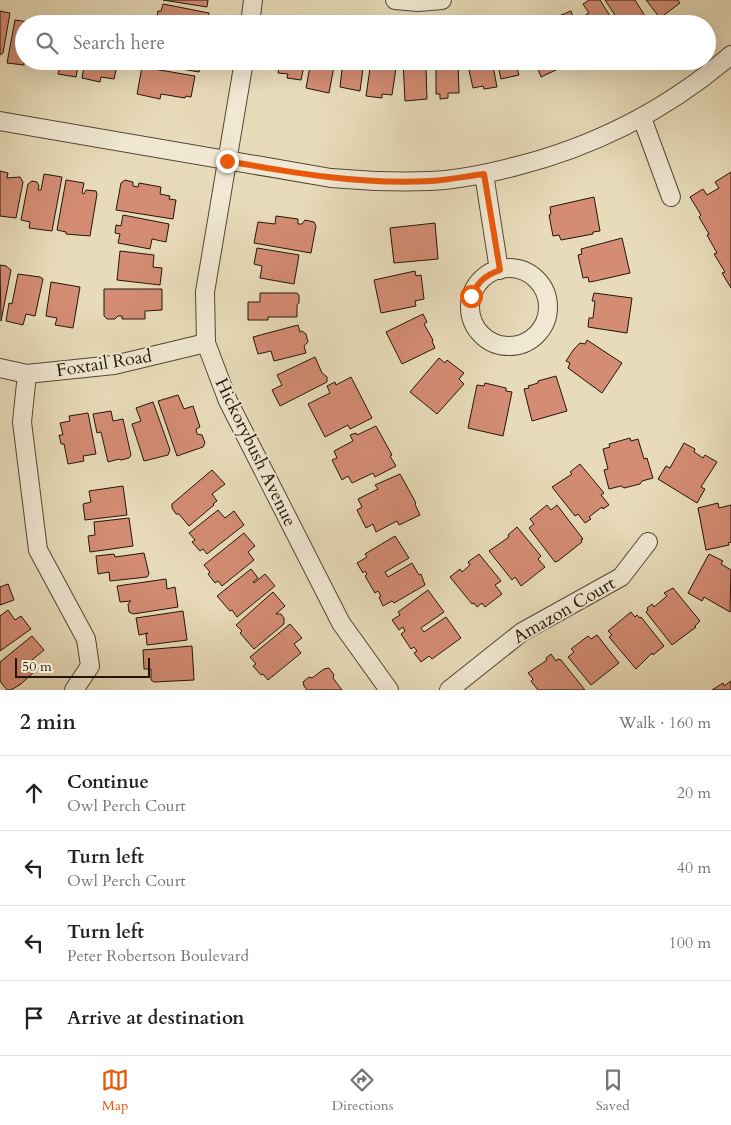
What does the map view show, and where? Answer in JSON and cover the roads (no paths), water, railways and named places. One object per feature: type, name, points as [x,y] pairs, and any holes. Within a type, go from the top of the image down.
[{"type":"street","points":[[251,15],[253,0]]},
{"type":"street","points":[[395,0],[418,2],[442,0]]},
{"type":"street","points":[[716,67],[731,55]]},
{"type":"street","name":"Hickorybush Avenue","points":[[242,70],[204,292],[206,343],[228,401],[340,623],[389,690]]},
{"type":"street","points":[[0,121],[331,178],[374,181],[432,181],[484,174],[528,163],[610,134],[642,118],[698,82],[713,70]]},
{"type":"street","points":[[642,118],[671,197]]},
{"type":"street","points":[[484,174],[500,270]]},
{"type":"street","points":[[512,268],[524,271],[542,287],[547,298],[548,310],[545,322],[529,340],[518,345],[504,346],[491,342],[480,334],[473,322],[470,309],[471,296],[477,284],[487,275],[500,270],[512,268]]},
{"type":"street","name":"Foxtail Road","points":[[0,368],[28,374],[114,365],[206,343]]},
{"type":"street","points":[[28,374],[22,422],[38,550],[86,638],[90,666],[74,690]]},
{"type":"street","name":"Amazon Court","points":[[448,690],[522,632],[621,578],[648,542]]}]
